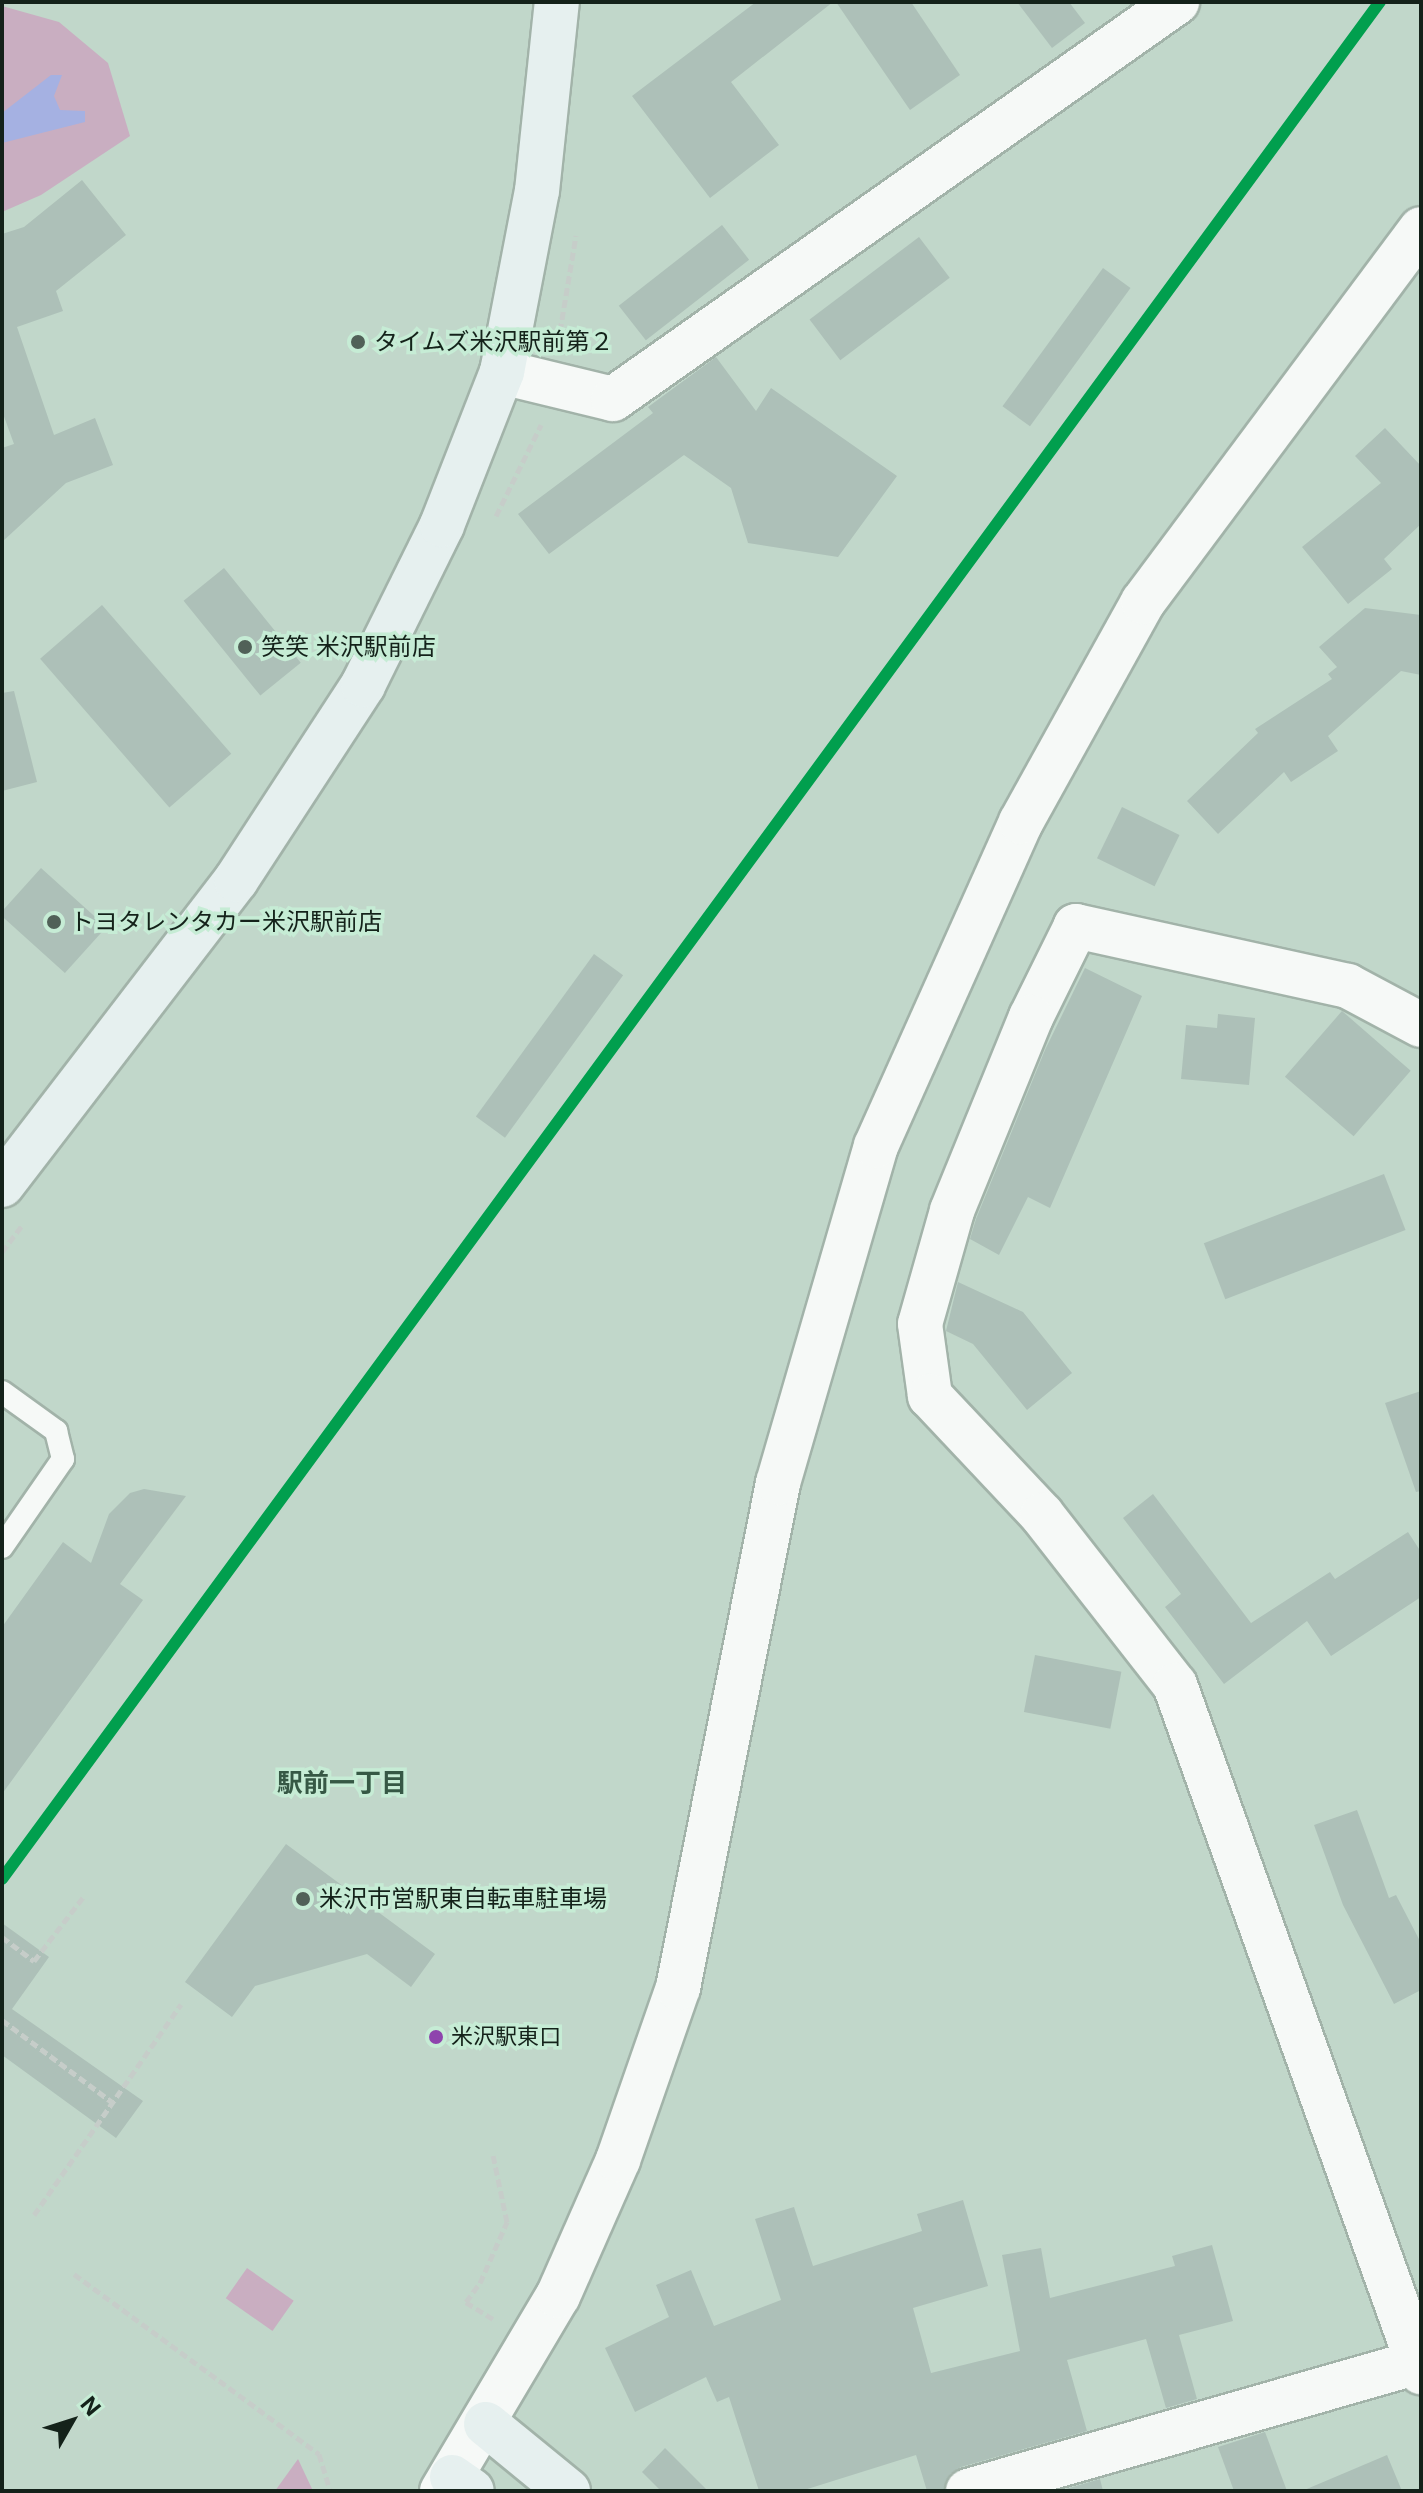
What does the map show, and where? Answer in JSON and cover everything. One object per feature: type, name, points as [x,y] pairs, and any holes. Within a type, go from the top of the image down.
[{"type":"street","points":[[2,1185],[236,880],[363,685],[442,525],[502,372],[537,191],[557,2]]},
{"type":"street","points":[[502,372],[613,399],[1177,2]]},
{"type":"street","points":[[455,2486],[558,2296],[618,2160],[678,1988],[778,1483],[876,1146],[1021,822],[1143,602],[1421,229]]},
{"type":"street","points":[[968,2491],[1420,2365],[1175,1685],[1042,1515],[930,1396],[920,1324],[952,1211],[1031,1017],[1076,926],[1348,986],[1421,1025]]},
{"type":"street","points":[[486,2424],[568,2491]]},
{"type":"lane","points":[[2,1392],[56,1431],[63,1459],[2,1547]]},
{"type":"path","points":[[2,1937],[34,1961],[84,1896]]},
{"type":"path","points":[[34,2215],[181,2004]]},
{"type":"path","points":[[2,2020],[112,2102]]},
{"type":"path","points":[[493,2155],[507,2222],[480,2283],[466,2302],[531,2344]]},
{"type":"path","points":[[74,2274],[319,2454],[330,2491]]},
{"type":"shaded area","points":[[2,6],[59,22],[108,63],[130,136],[41,195],[2,212]]},
{"type":"shaded area","points":[[247,2268],[294,2301],[272,2331],[226,2298]]},
{"type":"shaded area","points":[[298,2459],[313,2491],[275,2491]]},
{"type":"water","points":[[51,75],[62,75],[54,96],[60,110],[85,111],[85,122],[2,143],[2,113]]},
{"type":"building","points":[[756,2],[833,2],[731,82],[779,145],[710,198],[632,96]]},
{"type":"building","points":[[836,2],[911,2],[960,75],[910,110]]},
{"type":"building","points":[[1017,2],[1069,2],[1085,23],[1052,48]]},
{"type":"building","points":[[82,180],[126,235],[56,291],[63,311],[17,327],[54,435],[95,418],[113,465],[66,483],[2,542],[2,448],[14,444],[2,411],[2,234],[24,227]]},
{"type":"building","points":[[722,225],[749,260],[646,340],[619,306]]},
{"type":"building","points":[[919,237],[950,278],[840,360],[810,319]]},
{"type":"building","points":[[1103,268],[1131,288],[1030,426],[1002,406]]},
{"type":"building","points":[[716,357],[756,411],[771,388],[897,476],[838,557],[748,543],[731,488],[684,455],[549,554],[518,514],[653,413],[648,407]]},
{"type":"building","points":[[1385,428],[1421,466],[1421,524],[1384,559],[1392,569],[1348,604],[1302,547],[1381,483],[1355,456]]},
{"type":"building","points":[[224,568],[301,663],[260,696],[184,601]]},
{"type":"building","points":[[102,605],[231,754],[169,807],[40,659]]},
{"type":"building","points":[[1365,608],[1421,615],[1421,675],[1401,671],[1328,736],[1338,751],[1291,782],[1284,772],[1218,834],[1187,801],[1258,733],[1255,729],[1332,679],[1328,674],[1337,667],[1319,647]]},
{"type":"building","points":[[14,691],[37,782],[2,791],[2,693]]},
{"type":"building","points":[[1122,807],[1180,835],[1155,886],[1097,858]]},
{"type":"building","name":"トヨタレンタカー米沢駅前店","points":[[41,868],[106,927],[65,973],[2,916],[2,911]]},
{"type":"building","points":[[594,954],[623,975],[505,1138],[476,1117]]},
{"type":"building","points":[[1085,968],[1142,996],[1050,1208],[1028,1197],[999,1255],[970,1239],[1045,1050]]},
{"type":"building","points":[[1342,1011],[1411,1071],[1354,1136],[1285,1077]]},
{"type":"building","points":[[1218,1014],[1255,1018],[1249,1085],[1181,1079],[1186,1025],[1217,1028]]},
{"type":"building","points":[[1384,1174],[1406,1230],[1225,1299],[1204,1243]]},
{"type":"building","points":[[958,1282],[1023,1312],[1072,1373],[1027,1410],[973,1344],[946,1331]]},
{"type":"building","points":[[1421,1391],[1421,1491],[1416,1492],[1385,1403]]},
{"type":"building","points":[[144,1489],[186,1496],[120,1584],[143,1600],[2,1794],[2,1627],[63,1542],[91,1563],[109,1514],[130,1493]]},
{"type":"building","points":[[1153,1494],[1251,1623],[1330,1572],[1335,1579],[1408,1532],[1421,1552],[1421,1597],[1331,1656],[1307,1621],[1224,1684],[1165,1607],[1181,1594],[1123,1518]]},
{"type":"building","points":[[1035,1655],[1121,1672],[1110,1729],[1024,1712]]},
{"type":"building","points":[[1357,1810],[1389,1898],[1396,1895],[1421,1943],[1421,1990],[1394,2004],[1343,1905],[1314,1825]]},
{"type":"building","name":"米沢市営駅東自転車駐車場","points":[[286,1844],[435,1954],[411,1987],[367,1954],[255,1986],[232,2017],[185,1982]]},
{"type":"building","points":[[2,1923],[49,1957],[12,2009],[143,2101],[116,2138],[2,2055]]},
{"type":"building","points":[[963,2200],[988,2286],[913,2308],[931,2373],[1020,2351],[1002,2255],[1041,2248],[1050,2298],[1175,2266],[1172,2256],[1212,2245],[1233,2321],[1179,2335],[1197,2399],[1166,2408],[1146,2339],[1067,2360],[1087,2431],[961,2467],[950,2474],[944,2491],[927,2491],[916,2455],[801,2491],[759,2491],[729,2397],[717,2402],[706,2377],[635,2412],[605,2348],[669,2317],[656,2285],[691,2270],[714,2326],[781,2300],[755,2219],[794,2207],[813,2266],[922,2231],[917,2214]]},
{"type":"building","points":[[1265,2432],[1287,2491],[1234,2491],[1218,2447]]},
{"type":"building","points":[[665,2448],[708,2491],[661,2491],[642,2472]]},
{"type":"building","points":[[1387,2455],[1402,2491],[1302,2491]]},
{"type":"building","points":[[1100,2479],[1103,2491],[1059,2491]]},
{"type":"transit line","points":[[2,1879],[1380,2]]},
{"type":"place","name":"タイムズ米沢駅前第２","points":[[358,342]]},
{"type":"place","name":"笑笑 米沢駅前店","points":[[245,647]]},
{"type":"place","name":"トヨタレンタカー米沢駅前店","points":[[54,922]]},
{"type":"place","name":"米沢市営駅東自転車駐車場","points":[[303,1899]]},
{"type":"place","name":"米沢駅東口","points":[[436,2037]]},
{"type":"district","name":"駅前一丁目","points":[[342,1783]]}]
